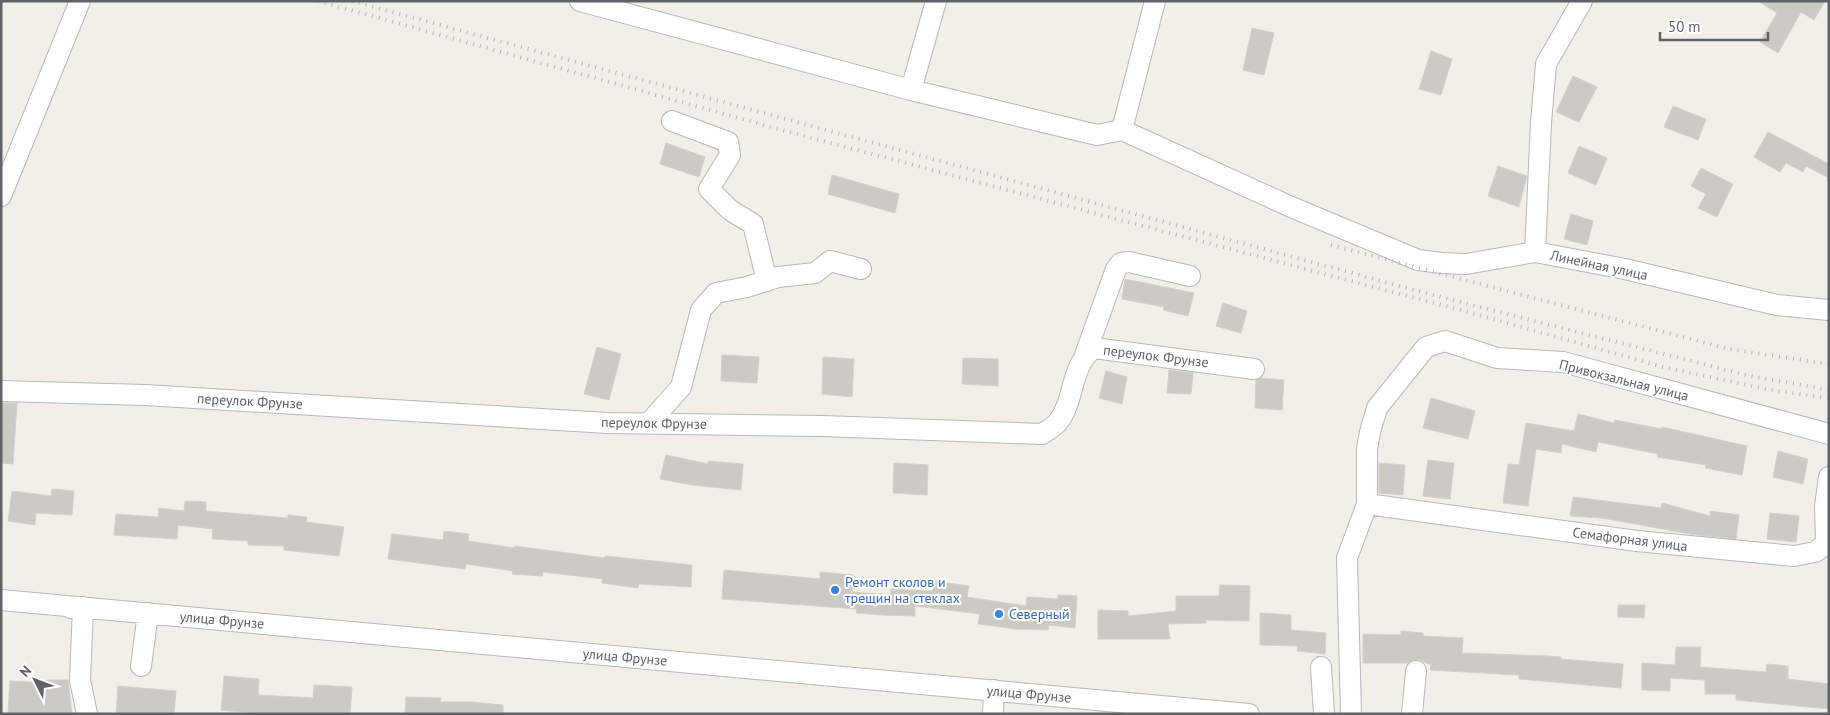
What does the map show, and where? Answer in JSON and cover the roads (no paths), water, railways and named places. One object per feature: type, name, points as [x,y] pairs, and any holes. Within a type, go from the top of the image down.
[{"type":"street","points":[[1,196],[80,1]]},
{"type":"street","points":[[580,1],[911,90],[1097,135],[1122,130],[1289,206],[1418,260],[1466,264],[1535,252]]},
{"type":"street","points":[[911,90],[936,1]]},
{"type":"street","points":[[1122,130],[1155,1]]},
{"type":"street","name":"Линейная улица","points":[[1582,1],[1546,64],[1541,123],[1535,252],[1625,269],[1778,304],[1829,310]]},
{"type":"street","points":[[672,121],[728,142],[730,155],[709,189],[730,210],[753,224],[767,281]]},
{"type":"street","points":[[649,423],[681,387],[701,310],[716,293],[767,281],[815,273],[830,262],[861,269]]},
{"type":"street","points":[[1085,354],[1116,269],[1121,262],[1129,262],[1190,276]]},
{"type":"street","name":"Привокзальная улица","points":[[1367,504],[1367,449],[1377,408],[1420,352],[1432,344],[1445,340],[1497,358],[1563,362],[1829,434]]},
{"type":"street","name":"переулок Фрунзе","points":[[1,391],[145,395],[649,423],[823,426],[1042,434],[1057,424],[1067,406],[1079,364],[1085,354],[1094,348],[1254,369]]},
{"type":"street","name":"Семафорная улица","points":[[1367,504],[1638,541],[1794,556],[1815,552],[1826,541],[1824,506],[1829,478]]},
{"type":"street","points":[[1350,714],[1347,558],[1367,504]]},
{"type":"street","name":"улица Фрунзе","points":[[1,600],[994,690],[1045,704],[1249,714]]},
{"type":"street","points":[[1,612],[83,607],[80,680],[87,714]]},
{"type":"street","points":[[141,666],[148,613]]},
{"type":"street","points":[[1321,667],[1324,714]]},
{"type":"street","points":[[1412,714],[1416,671]]},
{"type":"street","points":[[993,714],[994,690]]},
{"type":"railway","points":[[318,1],[789,132],[1479,315],[1663,367],[1771,390],[1829,398]]},
{"type":"railway","points":[[352,1],[1433,295],[1746,375],[1829,390]]},
{"type":"railway","points":[[1331,245],[1729,349],[1829,364]]},
{"type":"place","name":"Ремонт сколов и трещин на стеклах","points":[[835,590]]},
{"type":"place","name":"Северный","points":[[999,614]]}]
